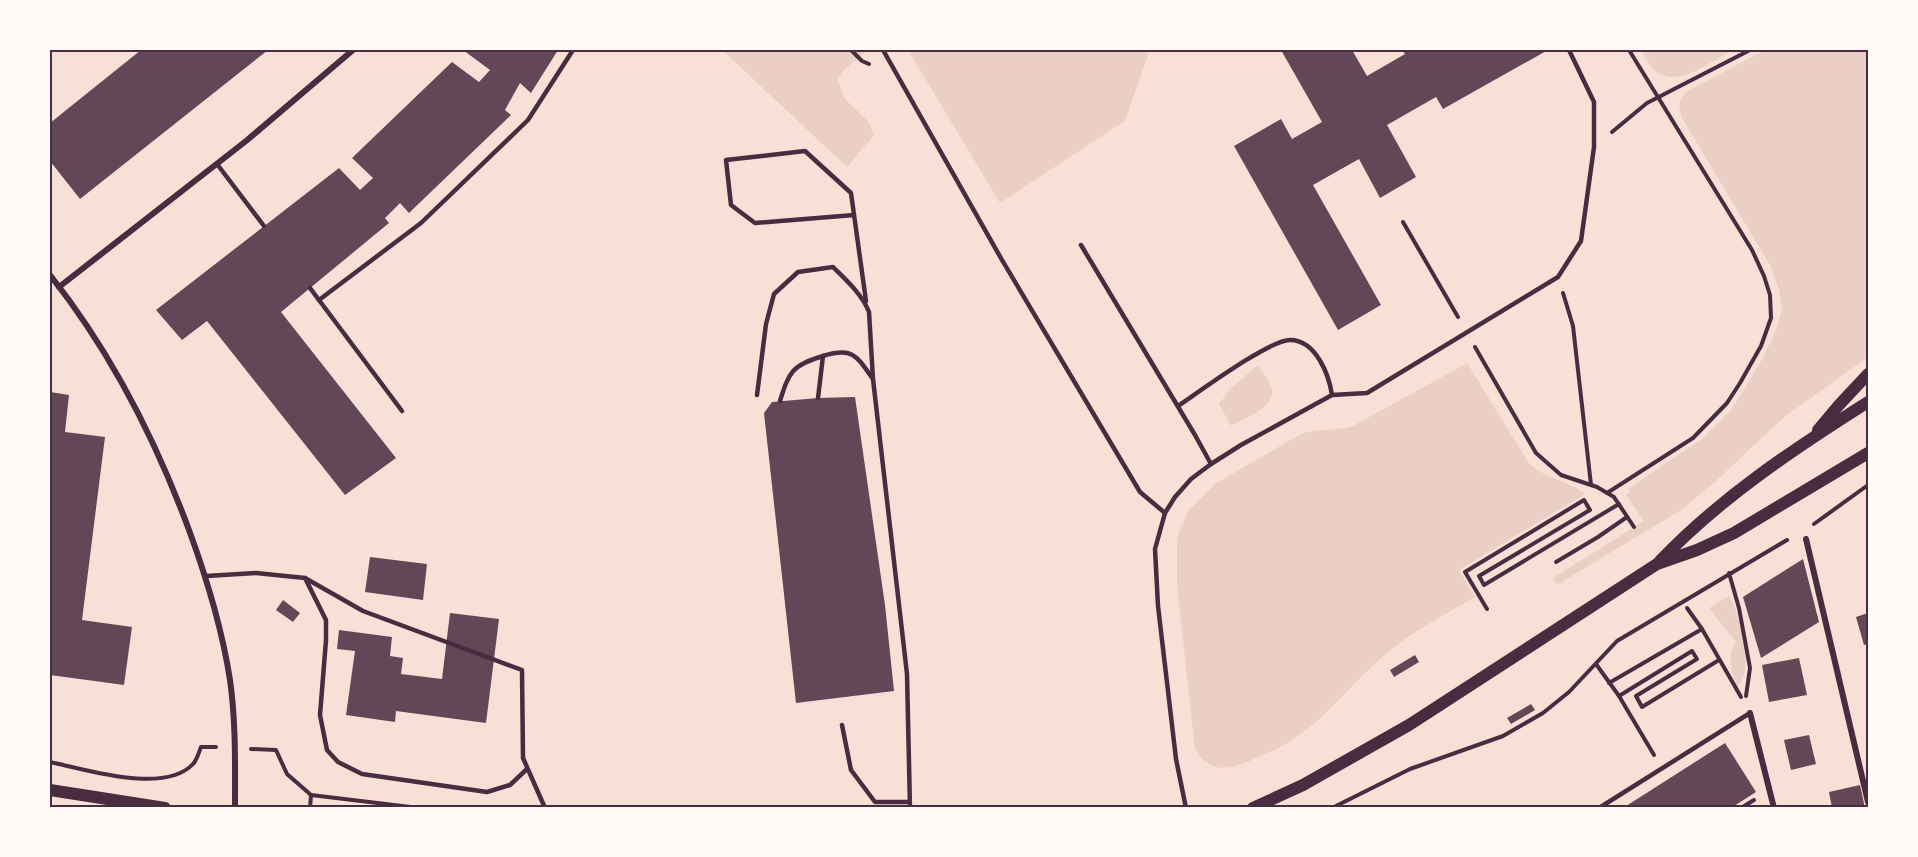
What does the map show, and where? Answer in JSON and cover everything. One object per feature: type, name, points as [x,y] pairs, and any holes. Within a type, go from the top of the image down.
[{"type":"main road","points":[[1811,438],[1869,374]]},
{"type":"main road","points":[[1253,807],[1303,785],[1418,719],[1657,564],[1685,535],[1754,477],[1869,402]]},
{"type":"main road","points":[[1657,564],[1697,550],[1734,533],[1869,453]]},
{"type":"main road","points":[[50,790],[165,807]]},
{"type":"street","points":[[59,287],[218,164],[353,50]]},
{"type":"street","points":[[50,275],[91,332],[122,382],[149,433],[175,493],[206,576],[221,631],[230,681],[235,727],[235,807]]},
{"type":"street","points":[[1806,539],[1869,801]]},
{"type":"street","points":[[1750,713],[1774,807]]},
{"type":"lane","points":[[319,300],[421,223],[528,120],[573,50]]},
{"type":"lane","points":[[883,50],[1002,260],[1140,492],[1165,513]]},
{"type":"lane","points":[[1186,807],[1176,759],[1158,606],[1155,549],[1165,513],[1191,479],[1241,445],[1332,395],[1368,393],[1558,278],[1581,241],[1594,147],[1594,102],[1569,50]]},
{"type":"lane","points":[[842,725],[850,770],[875,802],[910,805],[907,674],[873,379],[869,312],[851,193],[806,151],[726,160],[731,205],[755,223],[854,215]]},
{"type":"lane","points":[[218,164],[264,226]]},
{"type":"lane","points":[[1081,245],[1211,465]]},
{"type":"lane","points":[[757,395],[766,324],[774,294],[798,272],[833,267],[866,304]]},
{"type":"lane","points":[[310,288],[402,411]]},
{"type":"lane","points":[[1178,406],[1262,351],[1289,340],[1300,342],[1311,350],[1329,378],[1332,395]]},
{"type":"lane","points":[[780,401],[787,379],[801,362],[840,351],[856,356],[873,379]]},
{"type":"lane","points":[[818,398],[823,356]]},
{"type":"lane","points":[[206,576],[256,573],[305,578],[363,611],[522,670],[524,758],[545,807]]},
{"type":"lane","points":[[305,578],[326,620],[320,715],[327,750],[338,762],[362,774],[487,792],[510,785],[527,769]]},
{"type":"lane","points":[[1599,807],[1750,713]]},
{"type":"path","points":[[1607,493],[1693,438],[1727,403],[1761,346],[1771,318],[1770,295],[1752,250],[1629,50]]},
{"type":"path","points":[[1594,147],[1647,103],[1750,50]]},
{"type":"path","points":[[1403,222],[1536,453],[1562,476],[1591,485],[1614,497],[1634,527]]},
{"type":"path","points":[[1558,278],[1573,326],[1591,485]]},
{"type":"path","points":[[1487,609],[1465,572],[1584,500],[1590,510],[1479,576],[1484,585],[1619,504]]},
{"type":"path","points":[[1556,562],[1627,517]]},
{"type":"path","points":[[1332,807],[1410,769],[1503,736],[1543,713],[1569,692],[1617,641],[1729,573],[1739,608],[1750,668],[1745,704],[1688,608]]},
{"type":"path","points":[[1609,683],[1702,629]]},
{"type":"path","points":[[1619,696],[1692,651],[1697,659],[1636,696],[1642,706],[1719,660]]},
{"type":"path","points":[[1596,664],[1619,696],[1654,755]]},
{"type":"path","points":[[50,762],[136,779],[161,778],[180,773],[194,763],[201,747],[206,747]]},
{"type":"path","points":[[259,749],[276,750],[287,774],[311,795],[419,807]]},
{"type":"path","points":[[157,786],[161,778]]},
{"type":"path","points":[[310,807],[311,795]]},
{"type":"shaded area","points":[[722,50],[868,50],[842,72],[838,80],[844,98],[868,121],[874,135],[847,167]]},
{"type":"shaded area","points":[[908,50],[1150,50],[1125,121],[1000,203]]},
{"type":"shaded area","points":[[1641,50],[1733,50],[1697,71],[1677,77],[1655,71]]},
{"type":"shaded area","points":[[1765,50],[1868,50],[1868,357],[1784,417],[1716,481],[1681,510],[1557,585],[1553,578],[1644,521],[1626,495],[1630,492],[1628,489],[1703,438],[1732,409],[1776,331],[1782,308],[1779,290],[1770,265],[1682,118],[1679,107],[1681,98],[1686,92]]},
{"type":"shaded area","points":[[1467,363],[1529,463],[1542,473],[1571,485],[1585,494],[1459,570],[1475,597],[1396,646],[1374,664],[1319,719],[1295,738],[1270,752],[1237,765],[1222,768],[1208,763],[1195,749],[1177,585],[1177,539],[1188,511],[1215,484],[1299,435],[1312,431],[1353,426]]},
{"type":"shaded area","points":[[1258,365],[1270,384],[1272,396],[1264,407],[1231,426],[1219,404],[1231,388]]},
{"type":"shaded area","points":[[1729,596],[1738,616],[1746,656],[1743,680],[1737,687],[1731,664],[1733,647],[1736,642],[1709,608]]},
{"type":"building","points":[[141,50],[268,50],[80,199],[50,161],[50,123]]},
{"type":"building","points":[[463,50],[558,50],[531,93],[520,83],[505,110],[511,115],[409,213],[400,203],[385,218],[389,223],[281,312],[396,458],[345,495],[207,321],[182,340],[156,310],[339,168],[360,190],[373,178],[352,158],[452,62],[479,82],[490,70]]},
{"type":"building","points":[[1281,50],[1352,50],[1367,76],[1405,54],[1402,50],[1548,50],[1443,109],[1436,97],[1387,125],[1416,177],[1380,198],[1359,159],[1313,185],[1381,305],[1338,330],[1234,146],[1281,119],[1292,139],[1322,122]]},
{"type":"building","points":[[50,392],[69,395],[65,432],[105,437],[82,620],[132,627],[124,685],[50,675]]},
{"type":"building","points":[[855,397],[885,605],[894,691],[796,703],[764,413],[772,402]]},
{"type":"building","points":[[370,557],[427,564],[423,600],[365,592]]},
{"type":"building","points":[[1803,559],[1819,622],[1761,658],[1743,597]]},
{"type":"building","points":[[283,600],[300,613],[293,622],[276,610]]},
{"type":"building","points":[[450,613],[499,619],[486,723],[396,711],[395,722],[346,715],[355,651],[337,649],[339,630],[392,637],[390,656],[403,658],[401,674],[442,679]]},
{"type":"building","points":[[1868,613],[1868,644],[1864,645],[1856,617]]},
{"type":"building","points":[[1415,655],[1419,662],[1394,677],[1390,670]]},
{"type":"building","points":[[1799,658],[1807,695],[1769,702],[1762,665]]},
{"type":"building","points":[[1531,704],[1535,710],[1511,724],[1507,718]]},
{"type":"building","points":[[1809,735],[1816,764],[1791,770],[1784,740]]},
{"type":"building","points":[[1725,743],[1756,792],[1731,808],[1623,808]]},
{"type":"building","points":[[1860,785],[1865,808],[1832,808],[1829,792]]}]
